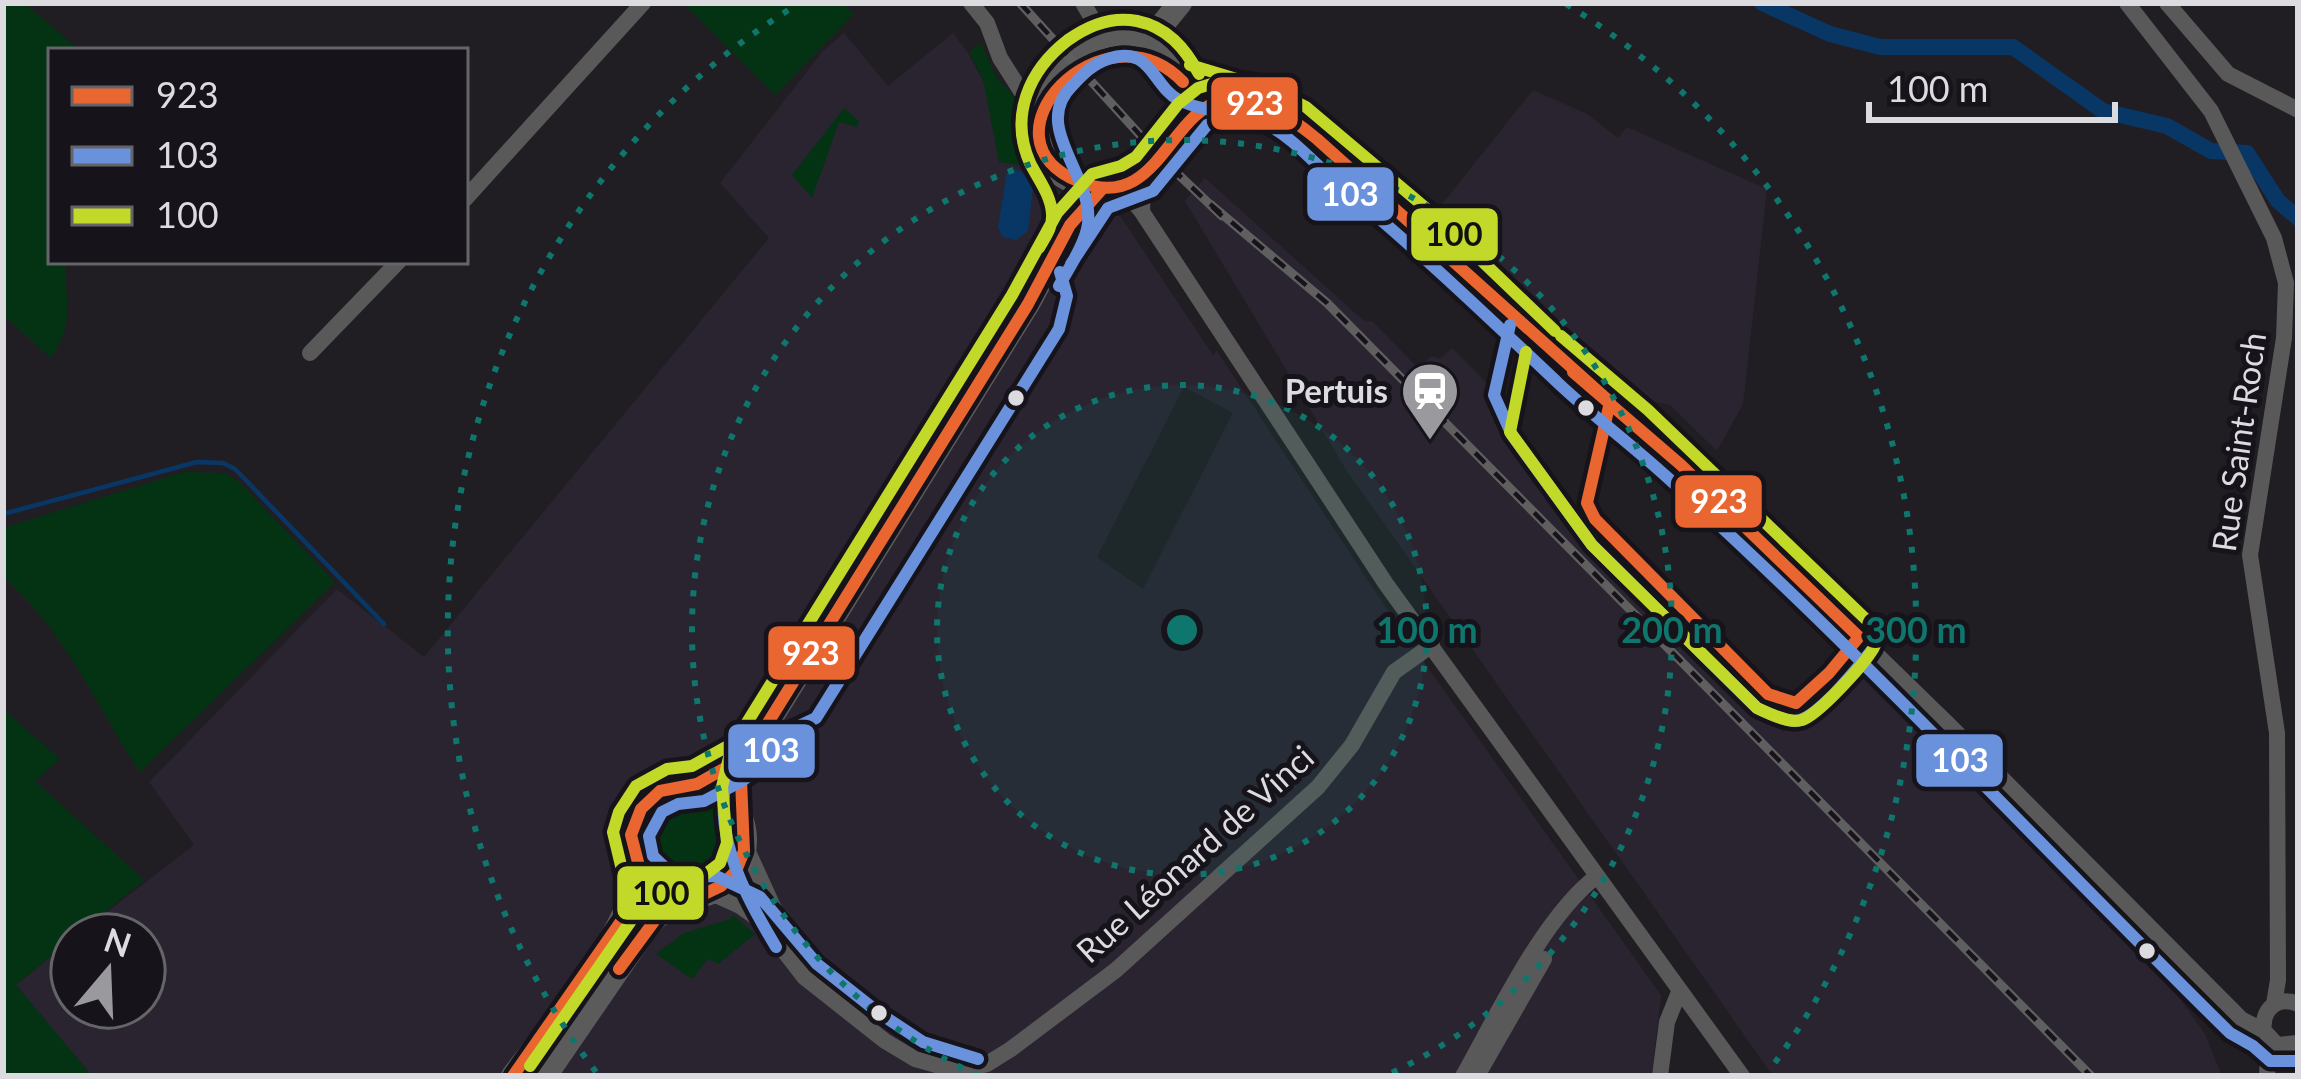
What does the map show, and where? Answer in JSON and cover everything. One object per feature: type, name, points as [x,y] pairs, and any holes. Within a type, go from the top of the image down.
[{"type":"main road","points":[[1140,39],[1177,9]]},
{"type":"main road","points":[[545,1076],[656,917],[735,874],[746,845],[740,791],[748,754],[1028,304],[1070,225],[1171,144],[1185,102],[1179,75],[1177,9]]},
{"type":"main road","points":[[1070,225],[1059,173],[1043,146],[1038,118],[1049,83],[1079,53],[1118,37],[1140,39],[1158,50],[1179,75]]},
{"type":"main road","points":[[1059,173],[1072,181],[1123,184]]},
{"type":"main road","points":[[699,895],[652,884],[640,870],[632,835],[641,809],[660,791],[697,784],[748,754]]},
{"type":"main road","points":[[697,784],[715,790],[741,818]]},
{"type":"main road","points":[[513,1076],[608,945],[632,898],[640,870]]},
{"type":"street","points":[[468,196],[643,3]]},
{"type":"street","points":[[971,3],[987,23],[1000,58],[1038,118]]},
{"type":"street","points":[[1083,3],[1098,42]]},
{"type":"street","name":"Rue Saint-Roch","points":[[2127,3],[2199,92],[2274,238],[2286,283],[2284,338],[2250,555],[2277,733],[2278,980],[2270,1008],[2279,1040],[2268,1076]]},
{"type":"street","points":[[2167,3],[2228,74],[2294,110]]},
{"type":"street","points":[[1179,75],[1225,98]]},
{"type":"street","points":[[1013,78],[1049,83]]},
{"type":"street","points":[[1181,124],[1225,98],[1238,97],[1274,107],[1295,122],[1422,229],[1576,375],[1682,465],[2231,1009],[2279,1040]]},
{"type":"street","points":[[1123,184],[1386,584],[1742,1076]]},
{"type":"street","points":[[310,353],[396,264]]},
{"type":"street","name":"Rue Léonard de Vinci","points":[[957,1073],[987,1064],[1011,1049],[1115,970],[1329,776],[1394,672],[1432,645]]},
{"type":"street","points":[[746,845],[781,922],[824,992]]},
{"type":"street","points":[[1462,1076],[1539,946],[1570,901],[1597,877]]},
{"type":"street","points":[[699,895],[732,901],[761,921],[804,976],[868,1028],[915,1059],[957,1073]]},
{"type":"street","points":[[1477,1076],[1549,950],[1559,919]]},
{"type":"street","points":[[1660,1076],[1667,1022],[1679,992]]},
{"type":"street","points":[[2231,1009],[2298,1004]]},
{"type":"street","points":[[988,1076],[1011,1049]]},
{"type":"street","points":[[1002,1076],[1011,1049]]},
{"type":"street","points":[[915,1059],[928,1076]]},
{"type":"shaded area","points":[[844,33],[888,86],[953,33],[1048,186],[1121,217],[1213,355],[1217,351],[1396,623],[1661,995],[1652,1076],[92,1076],[54,1031],[168,1031],[168,911],[108,911],[194,845],[149,782],[337,589],[424,657],[769,238],[720,183],[823,51]],"holes":[[[1184,387],[1233,413],[1143,589],[1097,557]]]},
{"type":"shaded area","points":[[1533,90],[1587,114],[1618,138],[1627,127],[1767,189],[1743,404],[1717,451],[1670,405],[1622,395],[1435,213]]},
{"type":"shaded area","points":[[1205,178],[1363,320],[1373,322],[1418,368],[1431,356],[1440,359],[1452,348],[1509,405],[1493,422],[1539,472],[1531,481],[1783,732],[1851,660],[2149,955],[2205,1034],[2222,1076],[1773,1076],[1347,471],[1185,201]]},
{"type":"shaded area","points":[[48,959],[48,1023],[16,985]]},
{"type":"green space","points":[[3,3],[24,3],[77,48],[48,48],[48,264],[66,264],[67,311],[64,333],[51,358],[3,315]]},
{"type":"green space","points":[[683,3],[841,3],[854,14],[775,95]]},
{"type":"green space","points":[[981,43],[997,78],[1020,103],[1038,168],[999,162],[983,79],[969,52]]},
{"type":"green space","points":[[844,108],[859,121],[857,127],[839,122],[812,198],[792,175]]},
{"type":"green space","points":[[184,472],[226,473],[239,482],[335,582],[140,772],[62,645],[3,577],[3,528]]},
{"type":"green space","points":[[3,709],[60,759],[35,781],[144,880],[106,911],[48,911],[48,959],[16,985],[48,1023],[48,1031],[54,1031],[92,1076],[3,1076]]},
{"type":"green space","points":[[687,794],[720,808],[734,841],[720,874],[687,888],[654,874],[640,841],[654,808]]},
{"type":"green space","points":[[733,915],[755,934],[718,964],[708,959],[692,979],[656,954],[684,933]]},
{"type":"water","points":[[1015,169],[1034,179],[1028,231],[1016,240],[1003,237],[998,228],[1007,171]]},
{"type":"waterway","points":[[1762,3],[1830,34],[1880,47],[2013,47],[2103,111],[2167,126],[2211,151],[2247,153],[2278,201],[2298,218]]},
{"type":"waterway","points":[[3,514],[197,462],[223,463],[235,469],[384,624]]},
{"type":"railway","points":[[1020,3],[1160,157],[1222,216]]},
{"type":"railway","points":[[1210,204],[1327,303],[2091,1076]]},
{"type":"transit line","name":"100","points":[[1039,248],[1052,214],[1024,145],[1023,111],[1033,80],[1054,52],[1092,26],[1137,21],[1174,40],[1199,74]]},
{"type":"transit line","name":"923","points":[[1183,82],[1151,61],[1118,57],[1087,66],[1061,85],[1044,110],[1039,137],[1050,162],[1080,182],[1115,187],[1141,176],[1204,109],[1231,99],[1268,106],[1317,139],[1610,402]]},
{"type":"transit line","name":"103","points":[[1059,286],[1082,244],[1088,211],[1058,119],[1061,102],[1093,67],[1108,59],[1133,57],[1179,100],[1275,129],[1740,545],[2230,1033],[2270,1061],[2298,1061]]},
{"type":"transit line","name":"100","points":[[1190,65],[1273,90],[1306,107],[1434,215],[1555,331]]},
{"type":"transit line","name":"100","points":[[623,874],[613,832],[636,786],[667,769],[692,766],[735,742],[1012,295],[1057,213],[1092,174],[1136,157],[1178,104],[1198,88],[1228,79],[1260,83]]},
{"type":"transit line","name":"103","points":[[1071,264],[1108,208],[1153,191],[1207,125],[1230,117],[1256,119]]},
{"type":"transit line","name":"923","points":[[513,1076],[622,920],[640,870],[631,835],[641,809],[660,791],[697,784],[748,755],[1028,304],[1070,225],[1103,188]]},
{"type":"transit line","name":"103","points":[[978,1059],[923,1042],[879,1013],[817,964],[760,897],[716,876],[675,877],[653,856],[649,836],[662,812],[678,804],[704,801],[742,781],[762,766],[782,734],[816,718],[1059,329],[1067,296],[1060,272]]},
{"type":"transit line","name":"103","points":[[1510,325],[1494,395],[1512,435],[1592,545],[1757,708],[1785,719],[1803,719],[1873,649]]},
{"type":"transit line","name":"100","points":[[1526,352],[1510,432],[1592,545],[1757,708],[1791,721],[1810,716],[1871,653],[1877,637],[1874,627],[1648,410],[1561,336]]},
{"type":"transit line","name":"923","points":[[1573,372],[1681,465],[1859,637]]},
{"type":"transit line","name":"923","points":[[1610,402],[1587,503],[1595,519],[1768,694],[1796,703],[1859,637]]},
{"type":"transit line","name":"100","points":[[530,1066],[642,905],[720,863],[727,843],[722,787],[731,749],[749,720]]},
{"type":"transit line","name":"923","points":[[619,969],[658,916],[721,886],[736,871],[744,851],[741,780],[764,729]]},
{"type":"transit line","name":"103","points":[[741,733],[724,790],[728,843],[747,895],[776,947]]},
{"type":"place","name":"Pertuis","points":[[1430,442]]}]
